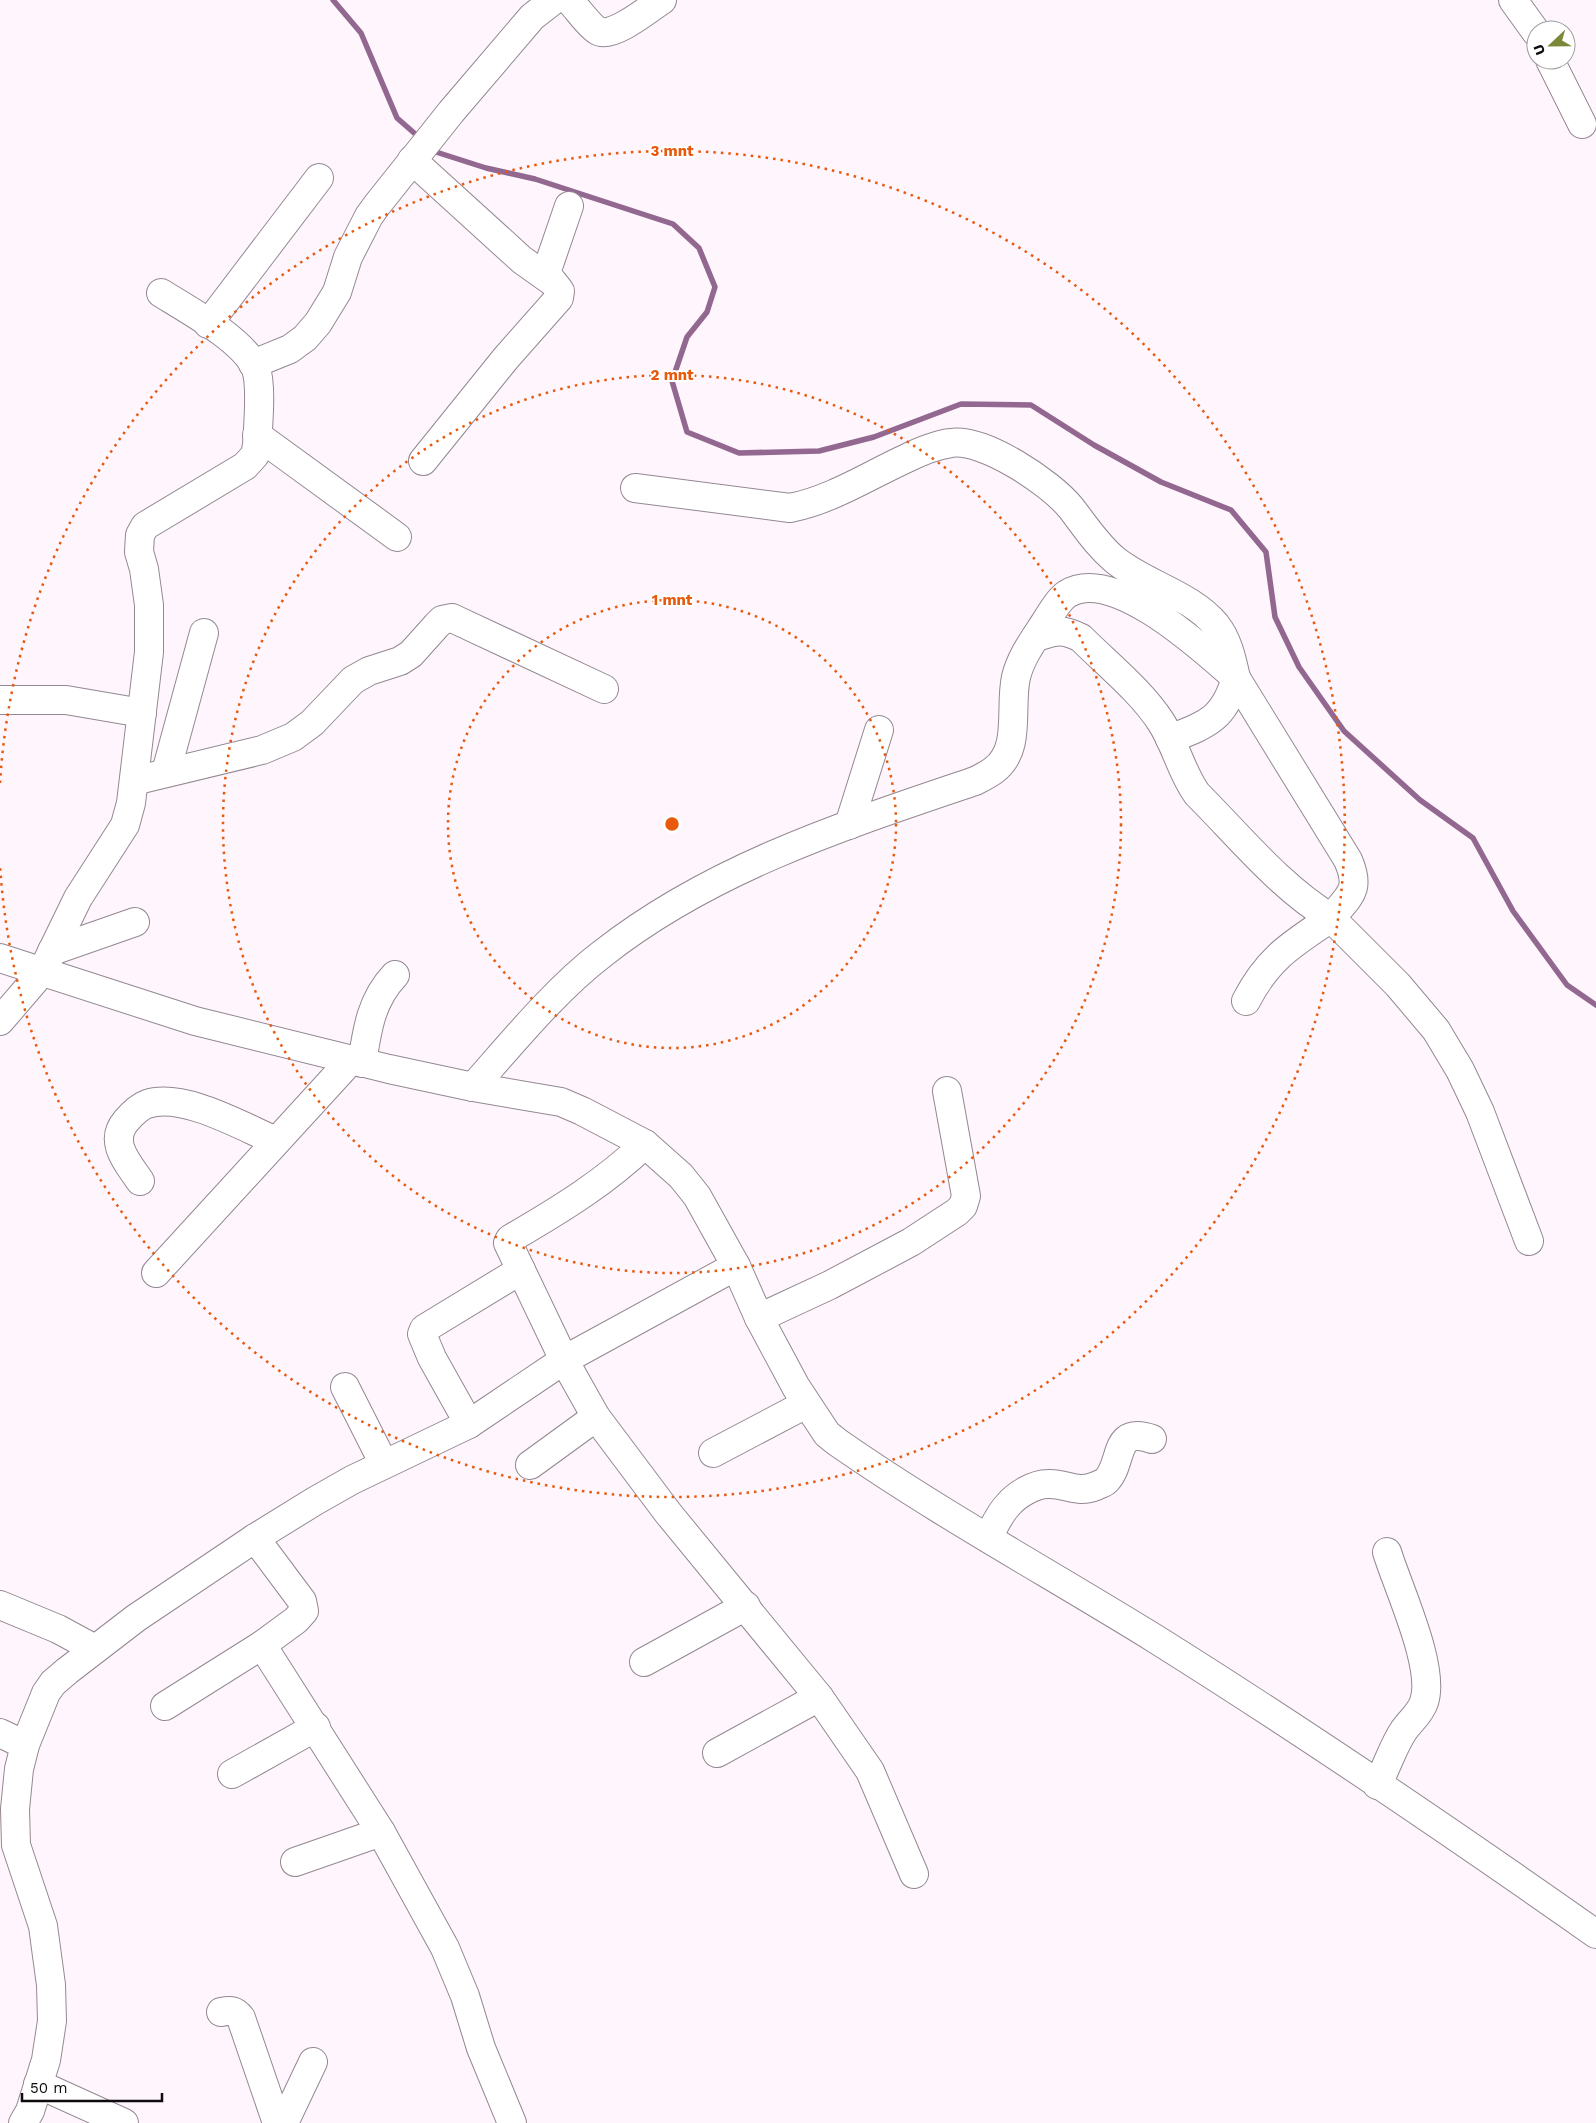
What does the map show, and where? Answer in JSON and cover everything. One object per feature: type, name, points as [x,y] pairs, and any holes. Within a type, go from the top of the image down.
[{"type":"street","points":[[253,364],[290,348],[306,338],[318,323],[337,292],[348,257],[369,216],[421,149],[532,17],[554,0]]},
{"type":"street","points":[[569,0],[598,31],[606,33],[616,30],[662,0]]},
{"type":"street","points":[[1513,0],[1527,20]]},
{"type":"street","points":[[1555,70],[1582,124]]},
{"type":"street","points":[[421,149],[522,260],[545,276],[560,291],[559,298],[506,358],[423,461]]},
{"type":"street","points":[[208,324],[319,178]]},
{"type":"street","points":[[545,276],[569,206]]},
{"type":"street","points":[[0,1021],[47,962],[78,898],[125,825],[134,781],[150,624],[147,589],[139,552],[140,535],[145,526],[244,466],[255,455],[258,383],[256,369],[247,354],[236,344],[161,293]]},
{"type":"street","points":[[257,435],[397,537]]},
{"type":"street","points":[[635,488],[790,508],[806,505],[923,451],[952,442],[996,453],[1054,490],[1071,507],[1100,545],[1115,560],[1182,598],[1204,614],[1222,634],[1236,678],[1230,699],[1210,721],[1170,739]]},
{"type":"street","points":[[473,1087],[572,979],[602,953],[656,916],[710,885],[770,855],[975,781],[995,770],[1008,755],[1012,742],[1016,678],[1023,656],[1067,595],[1081,589],[1095,588],[1139,604],[1162,617],[1193,639],[1236,678],[1348,860],[1355,875],[1355,886],[1331,918],[1282,953],[1257,979],[1246,1001]]},
{"type":"street","points":[[134,781],[262,750],[293,737],[312,723],[353,680],[369,671],[400,661],[411,654],[437,624],[442,620],[452,618],[604,689]]},
{"type":"street","points":[[1036,637],[1059,630],[1067,631],[1081,638],[1149,706],[1161,722],[1189,783],[1198,794],[1304,900],[1331,918],[1398,985],[1436,1030],[1460,1070],[1480,1112],[1529,1241]]},
{"type":"street","points":[[166,772],[204,633]]},
{"type":"street","points":[[0,700],[66,700],[142,713]]},
{"type":"street","points":[[849,825],[879,730]]},
{"type":"street","points":[[47,962],[135,922]]},
{"type":"street","points":[[0,958],[47,962],[195,1022],[357,1062],[473,1087],[561,1102],[645,1144],[682,1176],[697,1196],[736,1266],[759,1318],[806,1404],[827,1434],[988,1538],[1154,1638],[1446,1828],[1596,1934]]},
{"type":"street","points":[[156,1273],[276,1141],[357,1062],[376,1000],[383,987],[395,975]]},
{"type":"street","points":[[759,1318],[892,1253],[939,1224],[963,1206],[966,1196],[947,1091]]},
{"type":"street","points":[[140,1181],[122,1154],[117,1140],[123,1125],[132,1113],[146,1105],[165,1102],[186,1105],[218,1115],[276,1141]]},
{"type":"street","points":[[645,1144],[594,1188],[510,1239],[508,1243],[564,1360],[596,1417],[668,1513],[819,1697],[870,1771],[914,1874]]},
{"type":"street","points":[[23,2123],[30,2111],[46,2060],[52,2021],[51,1985],[43,1926],[16,1845],[15,1809],[25,1745],[46,1693],[53,1683],[136,1618],[255,1538],[352,1480],[468,1424],[564,1360],[736,1266]]},
{"type":"street","points":[[468,1424],[432,1358],[422,1334],[424,1329],[521,1270]]},
{"type":"street","points":[[345,1387],[384,1464]]},
{"type":"street","points":[[712,1452],[806,1404]]},
{"type":"street","points":[[530,1465],[596,1417]]},
{"type":"street","points":[[988,1538],[1008,1505],[1018,1496],[1033,1488],[1047,1484],[1079,1490],[1106,1482],[1112,1473],[1123,1442],[1131,1437],[1144,1436],[1152,1439]]},
{"type":"street","points":[[165,1706],[262,1645],[296,1620],[304,1611],[302,1601],[255,1538]]},
{"type":"street","points":[[1377,1784],[1405,1729],[1419,1713],[1425,1702],[1427,1686],[1423,1658],[1416,1633],[1387,1552]]},
{"type":"street","points":[[0,1605],[58,1629],[95,1649]]},
{"type":"street","points":[[644,1662],[746,1606]]},
{"type":"street","points":[[262,1645],[316,1727],[381,1832],[445,1948],[465,1996],[481,2048],[512,2123]]},
{"type":"street","points":[[717,1753],[819,1697]]},
{"type":"street","points":[[232,1774],[316,1727]]},
{"type":"street","points":[[0,1733],[25,1745]]},
{"type":"street","points":[[295,1862],[381,1832]]},
{"type":"street","points":[[221,2012],[230,2010],[236,2012],[241,2018],[277,2123]]},
{"type":"street","points":[[284,2123],[314,2062]]},
{"type":"street","points":[[38,2084],[124,2123]]},
{"type":"waterway","points":[[333,0],[361,33],[397,118],[421,139]]},
{"type":"waterway","points":[[432,149],[436,152],[486,168],[535,179],[673,224],[699,248],[715,287],[707,312],[687,337],[672,381],[687,432],[739,453],[819,451],[874,437],[961,404],[1031,405],[1094,445],[1161,482],[1231,510],[1266,552],[1275,617],[1299,667],[1344,731],[1420,800],[1473,838],[1513,911],[1567,985],[1596,1005]]}]
